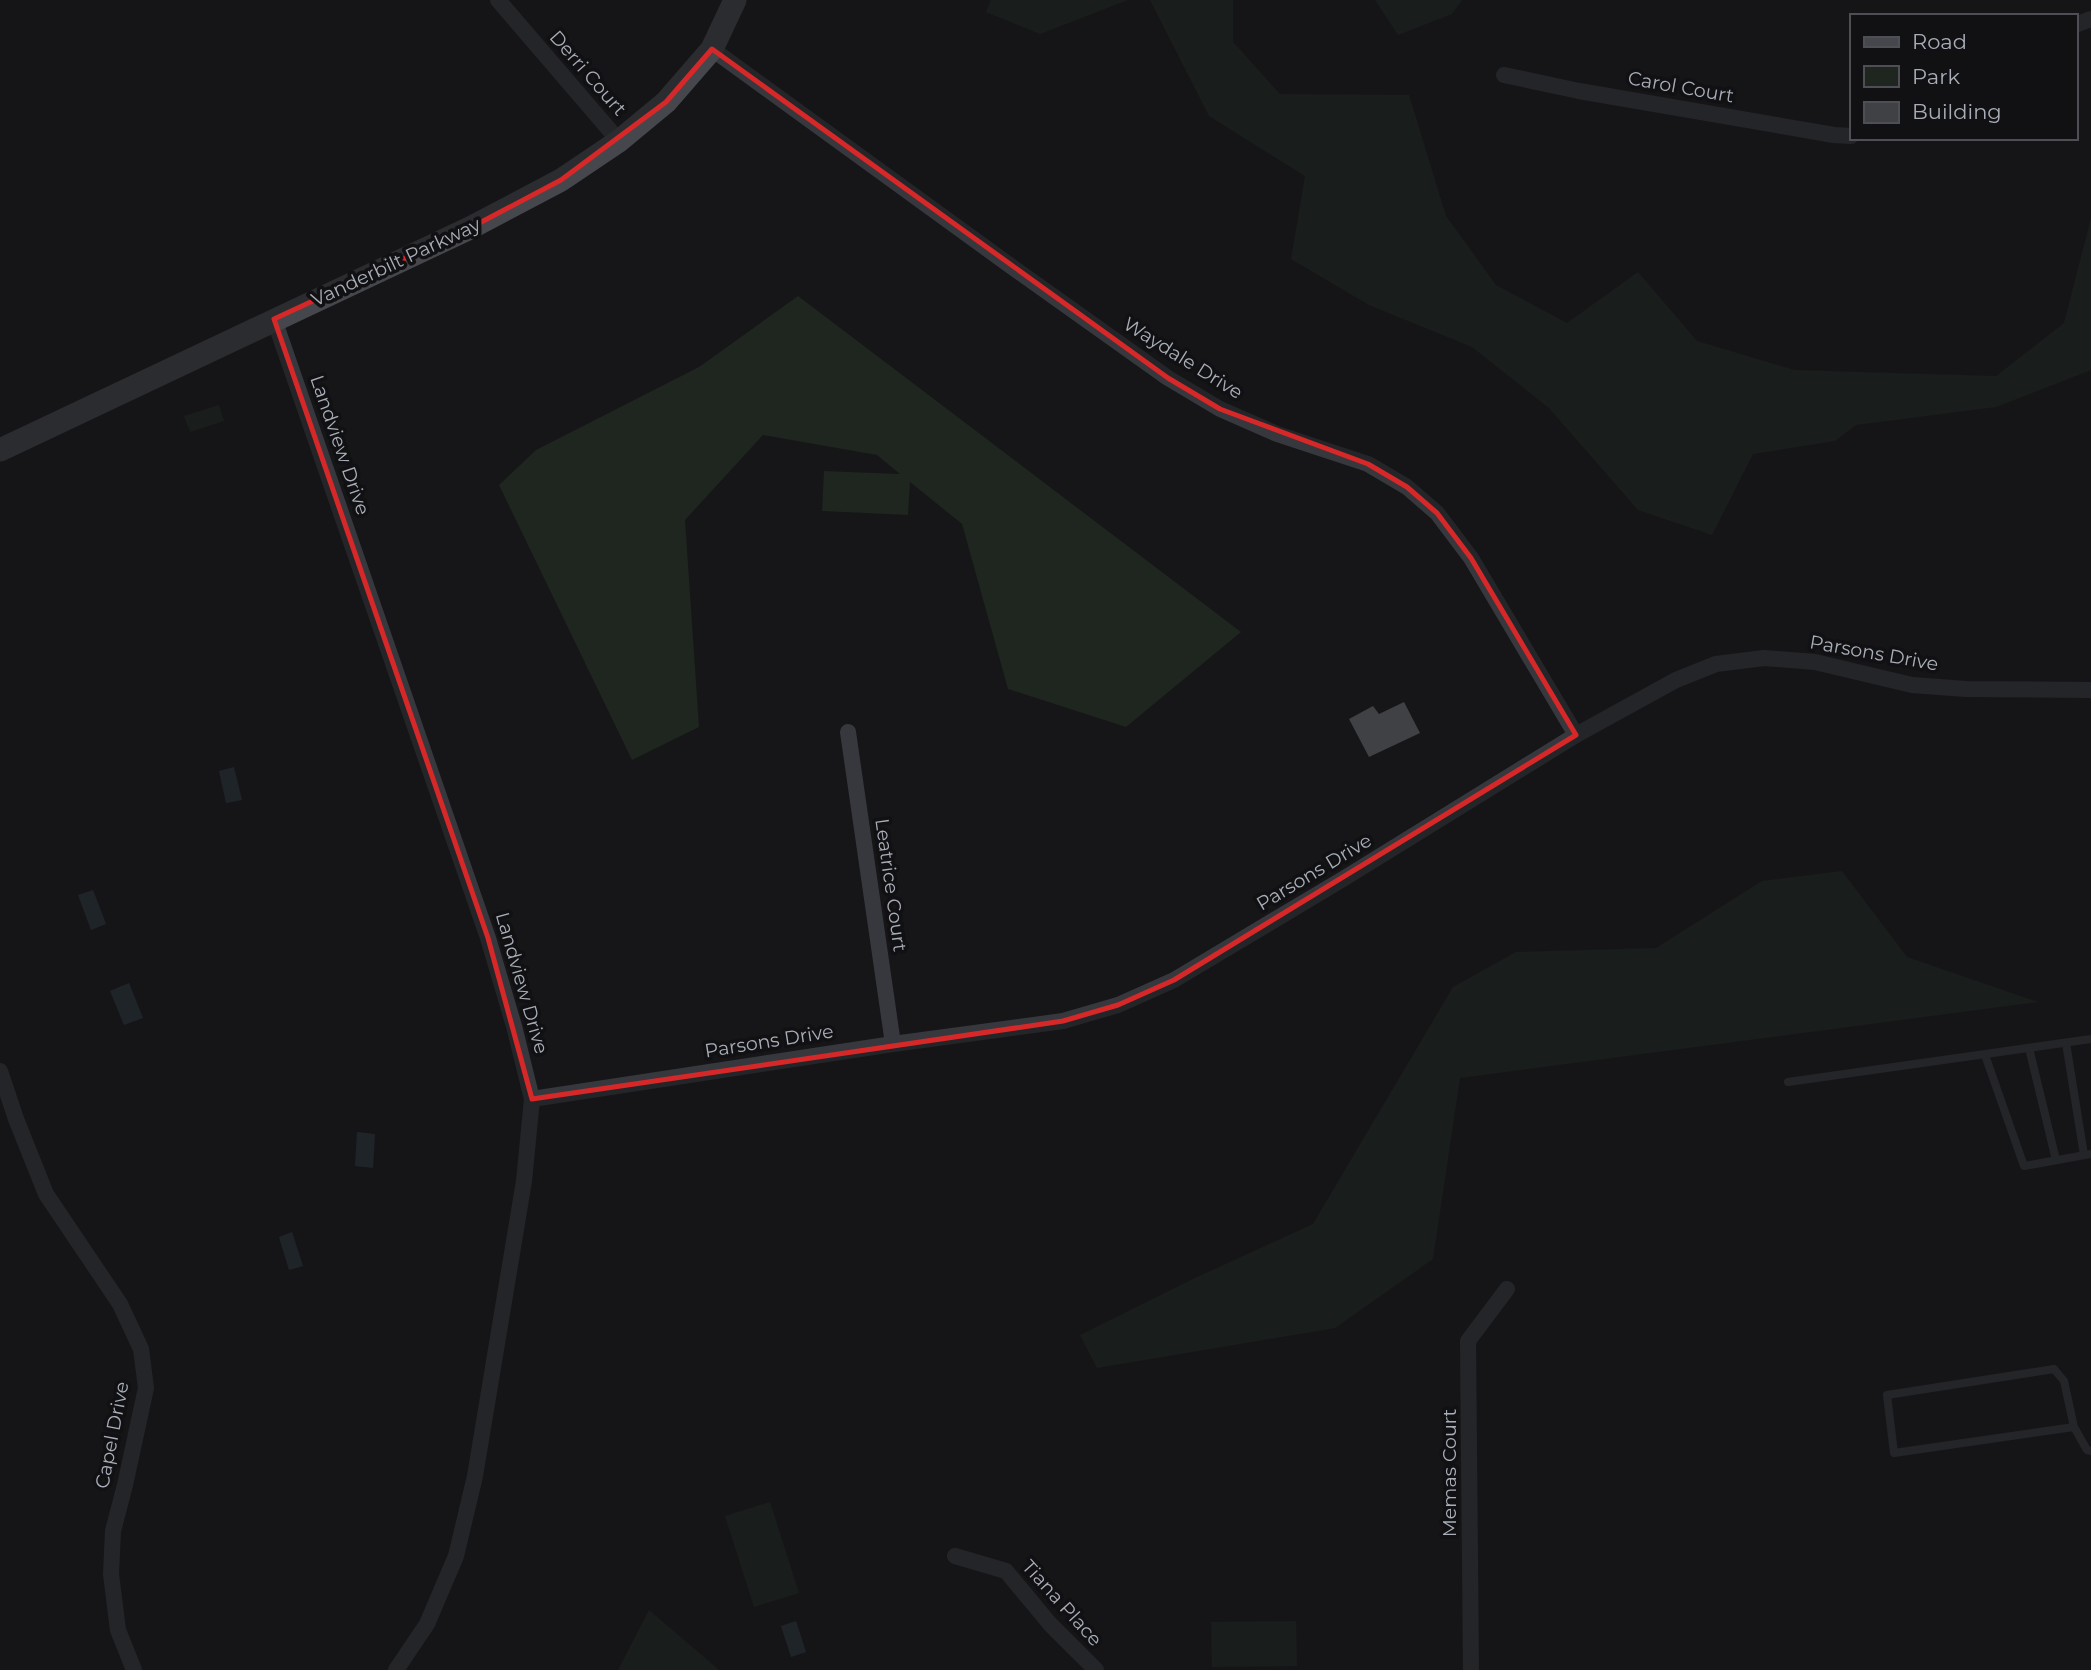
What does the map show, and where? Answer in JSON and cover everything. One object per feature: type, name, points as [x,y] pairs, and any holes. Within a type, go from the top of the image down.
[{"type":"main road","name":"Vanderbilt Parkway","points":[[0,450],[470,228],[561,180],[619,141],[666,102],[712,49],[736,0]]},
{"type":"street","name":"Derri Court","points":[[498,0],[619,141]]},
{"type":"street","name":"Waydale Drive","points":[[712,49],[1168,378],[1220,409],[1277,433],[1368,464],[1407,487],[1437,513],[1471,558],[1576,735]]},
{"type":"street","name":"Carol Court","points":[[1503,75],[1593,93],[1850,136]]},
{"type":"street","name":"Landview Drive","points":[[274,319],[488,937],[532,1099],[524,1181],[513,1248],[475,1476],[456,1556],[428,1624],[396,1670]]},
{"type":"street","name":"Parsons Drive","points":[[532,1099],[1063,1021],[1118,1005],[1174,980],[1576,735],[1676,680],[1716,664],[1764,658],[1815,662],[1912,685],[1966,689],[2091,690]]},
{"type":"street","name":"Leatrice Court","points":[[848,732],[893,1044]]},
{"type":"street","name":"Capel Drive","points":[[0,1070],[46,1194],[120,1304],[141,1349],[146,1388],[113,1531],[111,1574],[118,1630],[134,1670]]},
{"type":"street","name":"Memas Court","points":[[1471,1670],[1468,1340],[1507,1289]]},
{"type":"street","name":"Tiana Place","points":[[955,1556],[1006,1571],[1050,1624],[1096,1670]]},
{"type":"lane","points":[[1788,1082],[2091,1040]]},
{"type":"lane","points":[[1985,1055],[2024,1167],[2088,1155],[2066,1043]]},
{"type":"lane","points":[[2029,1048],[2056,1160]]},
{"type":"lane","points":[[2074,1427],[1894,1453],[1887,1395],[2054,1369],[2064,1381],[2074,1427],[2087,1450],[2091,1451]]},
{"type":"highlighted area","points":[[712,49],[1168,378],[1220,409],[1368,464],[1407,487],[1437,513],[1471,558],[1576,735],[1174,980],[1118,1005],[1063,1021],[532,1099],[488,938],[274,319],[470,228],[561,180],[666,102]]},
{"type":"green space","points":[[991,0],[1128,0],[1040,34],[986,12]]},
{"type":"green space","points":[[1150,0],[1233,0],[1233,42],[1280,94],[1409,95],[1446,216],[1496,285],[1567,323],[1638,272],[1697,341],[1794,370],[1996,376],[2064,323],[2091,218],[2091,370],[1996,407],[1856,425],[1835,441],[1753,454],[1712,535],[1638,510],[1549,408],[1472,347],[1369,305],[1291,259],[1305,176],[1209,116]]},
{"type":"green space","points":[[1375,0],[1462,0],[1452,14],[1398,35]]},
{"type":"green space","points":[[798,296],[1241,632],[1126,727],[1008,689],[962,524],[910,482],[908,515],[822,511],[824,471],[900,474],[877,455],[763,435],[685,520],[699,727],[632,760],[499,485],[536,450],[699,367]]},
{"type":"green space","points":[[219,405],[224,421],[190,432],[184,416]]},
{"type":"green space","points":[[1842,871],[1907,957],[2038,1002],[1460,1078],[1433,1259],[1335,1328],[1097,1368],[1080,1335],[1313,1224],[1453,987],[1516,952],[1656,948],[1762,881]]},
{"type":"green space","points":[[770,1502],[799,1593],[754,1607],[725,1516]]},
{"type":"green space","points":[[649,1610],[719,1670],[618,1670]]},
{"type":"green space","points":[[1296,1621],[1297,1666],[1212,1667],[1211,1622]]},
{"type":"shaded area","points":[[234,767],[242,800],[226,803],[219,771]]},
{"type":"shaded area","points":[[93,890],[106,924],[91,930],[78,895]]},
{"type":"shaded area","points":[[129,983],[143,1018],[124,1025],[110,991]]},
{"type":"shaded area","points":[[357,1132],[375,1134],[373,1168],[355,1166]]},
{"type":"shaded area","points":[[292,1232],[303,1266],[289,1270],[279,1237]]},
{"type":"shaded area","points":[[796,1621],[806,1652],[791,1657],[781,1626]]},
{"type":"building","points":[[1404,702],[1420,733],[1369,757],[1349,719],[1373,706],[1379,714]]}]
